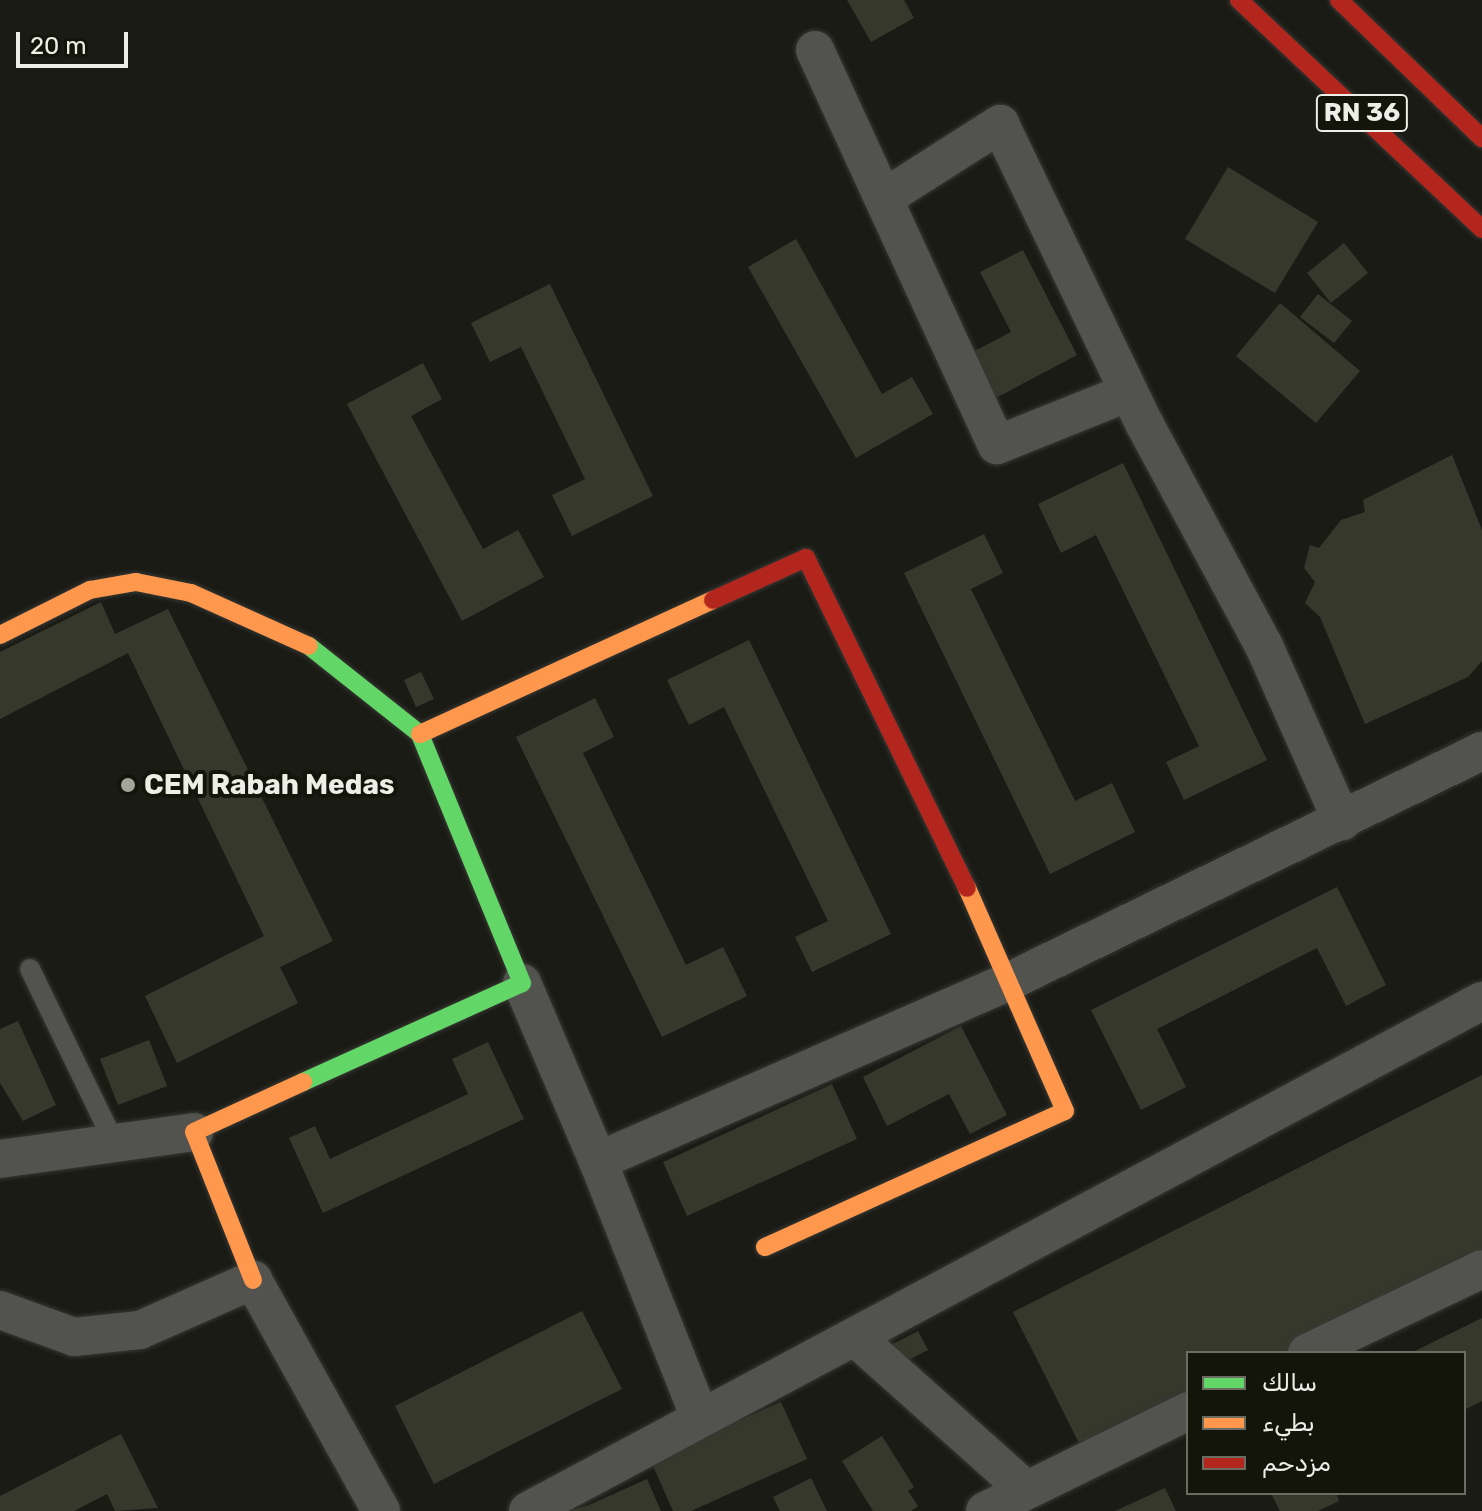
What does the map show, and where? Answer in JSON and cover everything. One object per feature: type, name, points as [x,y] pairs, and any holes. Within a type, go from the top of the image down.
[{"type":"main road","name":"RN 36","points":[[1239,0],[1482,229]]},
{"type":"main road","points":[[1339,0],[1482,138]]},
{"type":"main road","points":[[420,734],[806,558],[1012,980],[1065,1111],[765,1247]]},
{"type":"main road","points":[[0,635],[90,590],[136,582],[191,593],[312,648],[420,734],[522,983],[194,1132],[253,1280]]},
{"type":"street","points":[[815,50],[997,445],[1129,392]]},
{"type":"street","points":[[884,198],[1000,124],[1129,392],[1264,646],[1342,821]]},
{"type":"street","points":[[598,1161],[1012,980],[1482,751]]},
{"type":"street","points":[[522,983],[598,1161],[699,1415]]},
{"type":"street","points":[[528,1511],[699,1415],[855,1337],[1482,1001]]},
{"type":"street","points":[[0,1159],[117,1148],[194,1132]]},
{"type":"street","points":[[1311,1351],[1482,1269]]},
{"type":"street","points":[[0,1310],[74,1337],[140,1330],[253,1280],[381,1511]]},
{"type":"street","points":[[855,1337],[1025,1489]]},
{"type":"street","points":[[985,1511],[1186,1412]]},
{"type":"lane","points":[[30,969],[117,1148]]},
{"type":"building","points":[[847,0],[904,0],[914,18],[871,42]]},
{"type":"building","points":[[1228,167],[1318,222],[1275,293],[1185,239]]},
{"type":"building","points":[[796,239],[882,394],[912,377],[933,414],[856,458],[748,267]]},
{"type":"building","points":[[1344,243],[1368,273],[1331,303],[1307,273]]},
{"type":"building","points":[[1023,250],[1077,355],[990,401],[967,355],[1011,332],[980,272]]},
{"type":"building","points":[[550,284],[653,496],[572,536],[552,495],[585,479],[521,347],[490,362],[471,323]]},
{"type":"building","points":[[1318,294],[1352,321],[1334,343],[1300,317]]},
{"type":"building","points":[[1280,303],[1360,371],[1316,423],[1236,356]]},
{"type":"building","points":[[423,363],[442,399],[411,416],[483,549],[518,530],[544,577],[462,621],[347,404]]},
{"type":"building","points":[[1452,455],[1482,530],[1482,661],[1468,677],[1365,724],[1320,617],[1305,603],[1315,582],[1304,568],[1310,545],[1319,548],[1341,520],[1365,512],[1363,500]]},
{"type":"building","points":[[1123,463],[1267,760],[1184,800],[1166,762],[1199,746],[1096,535],[1061,553],[1038,504]]},
{"type":"building","points":[[984,534],[1003,573],[971,589],[1075,801],[1112,783],[1135,832],[1050,874],[904,573]]},
{"type":"building","points":[[101,602],[115,634],[168,609],[333,941],[280,967],[298,1003],[177,1063],[145,996],[264,936],[128,653],[0,719],[0,652]]},
{"type":"building","points":[[749,640],[891,934],[812,972],[795,937],[828,921],[724,707],[689,725],[667,680]]},
{"type":"building","points":[[421,672],[434,699],[416,707],[404,680]]},
{"type":"building","points":[[595,698],[614,737],[583,753],[686,965],[723,947],[747,996],[662,1037],[516,737]]},
{"type":"building","points":[[1337,887],[1386,985],[1346,1006],[1317,948],[1157,1029],[1186,1087],[1141,1110],[1091,1010]]},
{"type":"building","points":[[18,1021],[56,1105],[23,1121],[0,1083],[0,1029]]},
{"type":"building","points":[[961,1026],[1007,1115],[970,1134],[949,1094],[887,1126],[863,1077]]},
{"type":"building","points":[[149,1040],[167,1086],[118,1105],[100,1059]]},
{"type":"building","points":[[488,1042],[524,1119],[323,1213],[289,1138],[315,1126],[330,1159],[468,1094],[452,1059]]},
{"type":"building","points":[[1482,1075],[1482,1254],[1291,1351],[1186,1351],[1186,1404],[1085,1455],[1013,1312]]},
{"type":"building","points":[[832,1084],[857,1139],[687,1216],[663,1162]]},
{"type":"building","points":[[582,1311],[622,1389],[434,1484],[395,1406]]},
{"type":"building","points":[[1482,1318],[1482,1401],[1466,1409],[1466,1351],[1415,1351]]},
{"type":"building","points":[[918,1331],[928,1350],[893,1368],[883,1349]]},
{"type":"building","points":[[781,1402],[807,1459],[691,1511],[673,1511],[650,1459]]},
{"type":"building","points":[[121,1434],[158,1508],[115,1511],[107,1494],[74,1511],[0,1511],[0,1496]]},
{"type":"building","points":[[882,1436],[914,1487],[908,1491],[918,1506],[911,1511],[873,1511],[842,1461]]},
{"type":"building","points":[[811,1478],[827,1511],[780,1511],[773,1497]]},
{"type":"building","points":[[647,1479],[661,1511],[567,1511],[589,1505]]},
{"type":"building","points":[[1165,1488],[1176,1511],[1115,1511]]},
{"type":"building","points":[[1272,1495],[1337,1495],[1339,1501],[1318,1511],[1280,1511]]},
{"type":"traffic: fast","points":[[303,1082],[522,983],[420,734],[309,646]]},
{"type":"traffic: slow","points":[[0,635],[90,590],[136,582],[191,593],[309,646]]},
{"type":"traffic: slow","points":[[420,734],[713,600]]},
{"type":"traffic: slow","points":[[765,1247],[1065,1111],[967,888]]},
{"type":"traffic: slow","points":[[253,1280],[194,1132],[303,1082]]},
{"type":"traffic: jam","points":[[1239,0],[1482,229]]},
{"type":"traffic: jam","points":[[1339,0],[1482,138]]},
{"type":"traffic: jam","points":[[713,600],[806,558],[967,888]]},
{"type":"place","name":"CEM Rabah Medas","points":[[128,785]]}]
